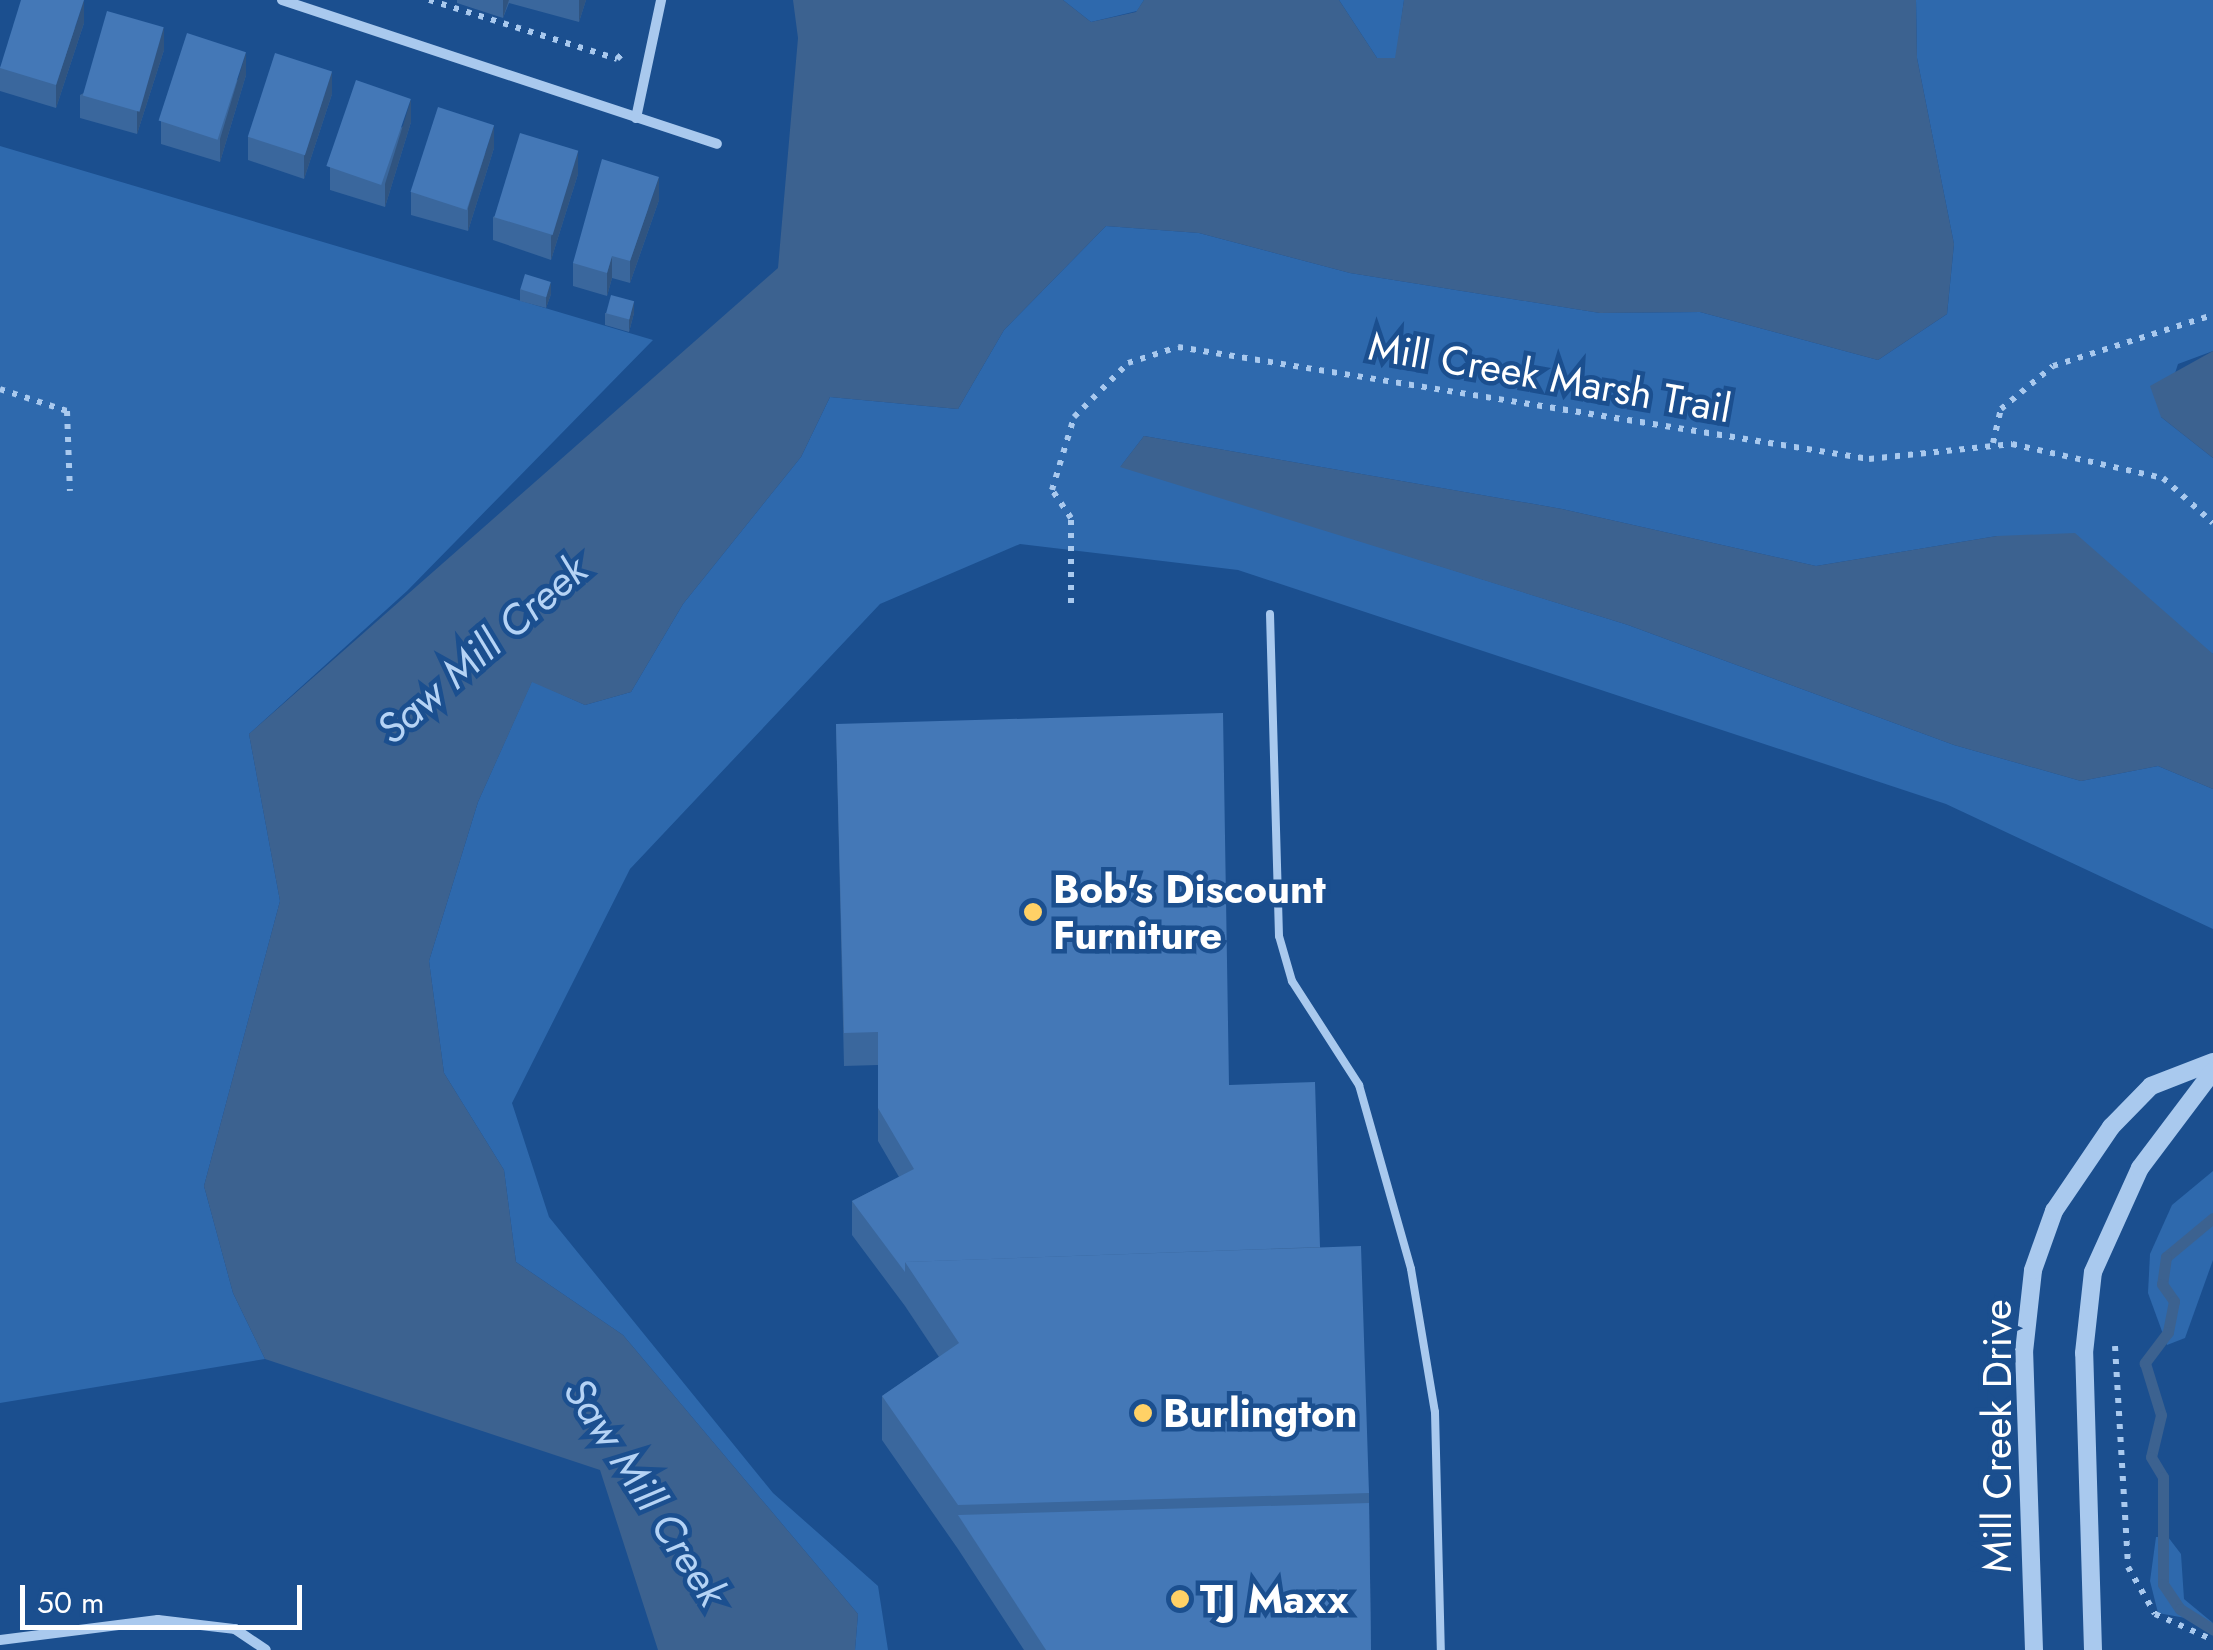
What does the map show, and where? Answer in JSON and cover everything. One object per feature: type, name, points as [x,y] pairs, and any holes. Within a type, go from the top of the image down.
[{"type":"street","points":[[282,0],[717,144]]},
{"type":"street","points":[[636,118],[661,0]]},
{"type":"street","name":"Mill Creek Drive","points":[[2034,1650],[2024,1352],[2033,1270],[2054,1210],[2111,1127],[2151,1086],[2213,1062]]},
{"type":"street","points":[[2093,1650],[2084,1354],[2093,1272],[2140,1168],[2213,1070]]},
{"type":"street","points":[[0,1640],[158,1620],[235,1629],[266,1650]]},
{"type":"lane","points":[[1270,614],[1279,936],[1292,981],[1359,1085],[1411,1269],[1435,1412],[1441,1650]]},
{"type":"path","points":[[428,0],[616,59],[627,37]]},
{"type":"path","points":[[1993,443],[2001,409],[2053,366],[2213,314]]},
{"type":"path","name":"Mill Creek Marsh Trail","points":[[1072,604],[1071,518],[1052,490],[1074,417],[1128,364],[1178,348],[1869,459],[1993,443],[2163,478],[2213,523]]},
{"type":"path","points":[[0,389],[67,411],[70,490]]},
{"type":"path","points":[[2114,1335],[2128,1567],[2155,1614],[2212,1640]]},
{"type":"shaded area","points":[[1063,0],[1144,0],[1137,11],[1091,22]]},
{"type":"shaded area","points":[[1339,0],[1404,0],[1396,58],[1377,58]]},
{"type":"shaded area","points":[[1916,0],[2213,0],[2213,351],[2178,364],[2161,417],[2213,458],[2213,654],[1997,536],[1816,566],[1562,509],[1144,436],[1121,466],[1628,625],[1954,745],[2081,781],[2158,766],[2213,789],[2213,929],[1946,804],[1238,570],[1020,544],[880,604],[630,869],[512,1103],[549,1217],[773,1493],[878,1586],[888,1650],[855,1650],[858,1614],[623,1335],[516,1262],[504,1170],[444,1073],[429,961],[478,802],[532,681],[585,705],[631,692],[683,604],[801,457],[830,397],[958,409],[1004,330],[1106,226],[1199,233],[1350,273],[1600,313],[1700,312],[1878,360],[1947,314],[1954,244],[1917,58]]},
{"type":"shaded area","points":[[0,146],[653,340],[407,591],[249,734],[280,901],[204,1186],[233,1293],[265,1359],[0,1403]]},
{"type":"shaded area","points":[[2213,1171],[2213,1260],[2185,1338],[2167,1345],[2148,1293],[2150,1254],[2172,1205]]},
{"type":"shaded area","points":[[2156,1537],[2168,1537],[2181,1554],[2184,1599],[2213,1623],[2158,1613],[2150,1581]]},
{"type":"water","name":"Saw Mill Creek","points":[[793,0],[1063,0],[1091,22],[1136,12],[1144,0],[1339,0],[1377,58],[1395,58],[1404,0],[1916,0],[1917,58],[1954,244],[1947,314],[1878,360],[1700,312],[1600,313],[1350,273],[1199,233],[1106,226],[1004,330],[958,409],[830,397],[801,457],[683,604],[631,692],[585,705],[532,682],[478,802],[429,961],[444,1073],[504,1170],[516,1262],[623,1335],[858,1614],[855,1650],[658,1650],[600,1470],[265,1359],[233,1293],[204,1186],[280,901],[249,734],[778,268],[798,38]]},
{"type":"water","points":[[2213,351],[2213,458],[2161,417],[2150,386]]},
{"type":"water","points":[[1144,436],[1562,509],[1816,566],[1997,536],[2075,533],[2213,654],[2213,789],[2158,766],[2081,781],[1954,745],[1628,625],[1120,467]]},
{"type":"building","points":[[21,0],[84,0],[56,85],[0,68]]},
{"type":"building","points":[[107,11],[164,27],[139,112],[83,96]]},
{"type":"building","points":[[187,33],[246,52],[218,140],[159,120]]},
{"type":"building","points":[[275,53],[332,72],[305,155],[248,137]]},
{"type":"building","points":[[356,80],[411,99],[381,185],[326,166]]},
{"type":"building","points":[[438,107],[494,125],[467,210],[410,192]]},
{"type":"building","points":[[520,133],[578,151],[553,235],[494,217]]},
{"type":"building","points":[[602,159],[659,177],[630,261],[612,256],[607,273],[573,263]]},
{"type":"building","points":[[525,274],[551,282],[546,297],[520,289]]},
{"type":"building","points":[[611,295],[634,301],[629,320],[606,313]]},
{"type":"building","name":"Bob's Discount Furniture","points":[[1223,713],[1229,1085],[1315,1082],[1320,1247],[905,1262],[905,1272],[852,1201],[914,1169],[878,1108],[878,1032],[844,1033],[836,724]]},
{"type":"building","name":"Burlington","points":[[1361,1246],[1369,1493],[958,1505],[882,1396],[959,1343],[905,1262]]},
{"type":"building","name":"TJ Maxx","points":[[1369,1503],[1371,1650],[1046,1650],[958,1515]]},
{"type":"waterway","points":[[2213,1218],[2166,1257],[2162,1284],[2174,1301],[2168,1332],[2145,1363],[2161,1415],[2151,1457],[2163,1477],[2163,1584],[2180,1609],[2213,1630]]},
{"type":"place","name":"Bob's Discount Furniture","points":[[1033,912]]},
{"type":"place","name":"Burlington","points":[[1143,1413]]},
{"type":"place","name":"TJ Maxx","points":[[1180,1599]]}]
